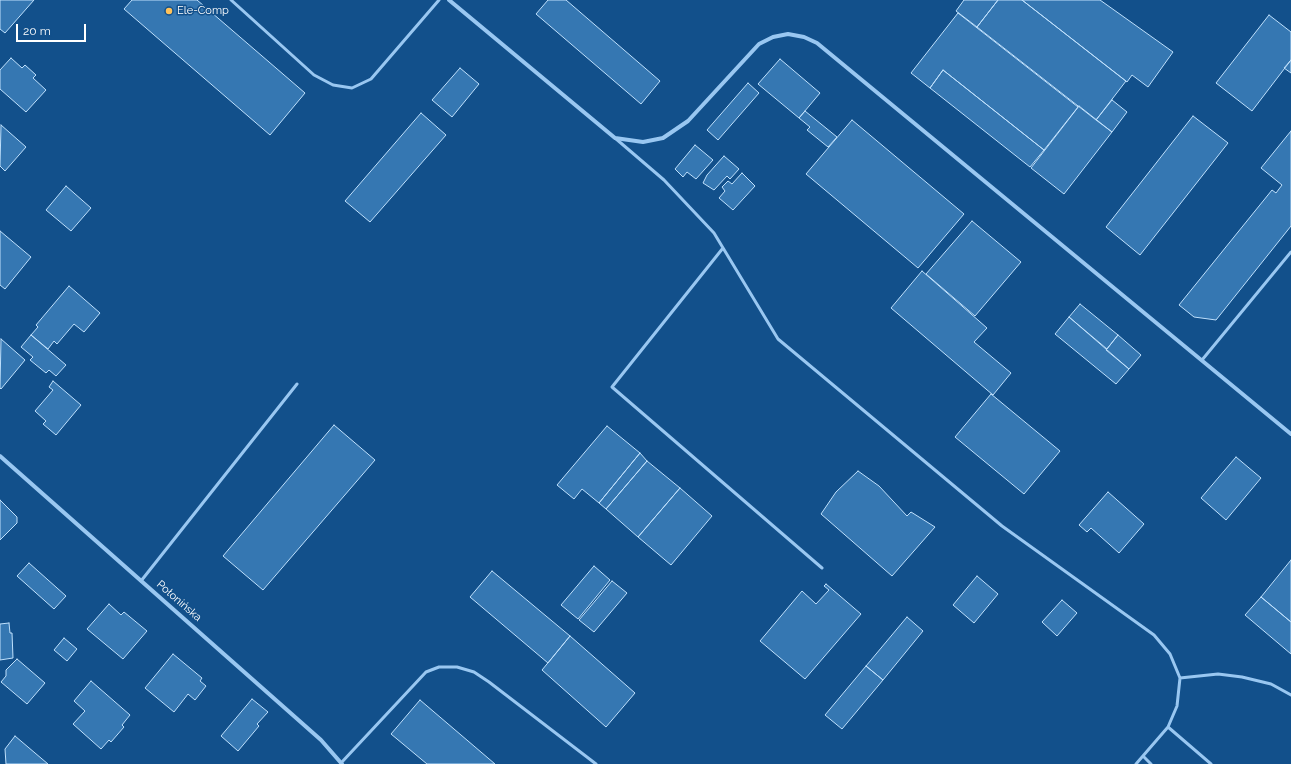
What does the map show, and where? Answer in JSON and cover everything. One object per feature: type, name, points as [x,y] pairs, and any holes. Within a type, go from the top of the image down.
[{"type":"street","points":[[449,0],[615,138],[643,142],[663,138],[688,121],[759,44],[773,37],[788,34],[804,37],[817,43],[1291,434]]},
{"type":"street","name":"Połonińska","points":[[0,456],[321,740],[342,763]]},
{"type":"lane","points":[[231,0],[314,75],[332,85],[352,88],[371,79],[439,0]]},
{"type":"lane","points":[[615,138],[664,180],[714,233],[778,339],[1002,526],[1154,635],[1170,654],[1180,678],[1177,706],[1168,728],[1136,764]]},
{"type":"lane","points":[[723,248],[612,387],[822,568]]},
{"type":"lane","points":[[1202,360],[1291,252]]},
{"type":"lane","points":[[141,580],[297,384]]},
{"type":"lane","points":[[342,763],[426,672],[439,667],[457,666],[474,672],[489,682],[596,764]]},
{"type":"lane","points":[[1180,678],[1218,674],[1242,677],[1271,684],[1291,695]]},
{"type":"lane","points":[[1168,728],[1211,764]]},
{"type":"lane","points":[[1143,756],[1151,764]]},
{"type":"building","points":[[0,0],[34,0],[5,33],[0,29]]},
{"type":"building","points":[[132,0],[197,0],[305,93],[270,135],[124,9]]},
{"type":"building","points":[[548,0],[566,0],[660,81],[641,104],[536,14]]},
{"type":"building","points":[[964,0],[998,0],[977,27],[956,11]]},
{"type":"building","points":[[998,0],[1022,0],[1126,81],[1096,120],[977,27]]},
{"type":"building","points":[[1022,0],[1100,0],[1173,52],[1148,87],[1132,75],[1127,82]]},
{"type":"building","points":[[958,13],[1078,107],[1044,150],[943,70],[930,88],[911,73]]},
{"type":"building","points":[[1269,15],[1291,32],[1291,60],[1252,111],[1216,83]]},
{"type":"building","points":[[11,58],[22,68],[25,65],[36,75],[33,78],[46,90],[26,112],[0,89],[0,70]]},
{"type":"building","points":[[780,59],[820,93],[799,118],[758,84]]},
{"type":"building","points":[[1291,60],[1291,73],[1284,68]]},
{"type":"building","points":[[460,68],[479,84],[452,117],[432,100]]},
{"type":"building","points":[[943,70],[1044,150],[1030,167],[930,88]]},
{"type":"building","points":[[748,83],[759,93],[718,140],[707,130]]},
{"type":"building","points":[[1112,100],[1127,112],[1112,132],[1096,120]]},
{"type":"building","points":[[1079,106],[1112,132],[1064,194],[1031,168]]},
{"type":"building","points":[[805,111],[837,137],[828,147],[807,130],[810,127],[799,118]]},
{"type":"building","points":[[421,113],[446,135],[370,222],[345,201]]},
{"type":"building","points":[[1193,116],[1228,143],[1140,255],[1106,227]]},
{"type":"building","points":[[852,120],[964,214],[918,268],[806,174]]},
{"type":"building","points":[[1,125],[26,147],[5,171],[0,166]]},
{"type":"building","points":[[1291,131],[1291,226],[1216,320],[1194,317],[1179,305],[1272,190],[1276,193],[1282,185],[1261,168]]},
{"type":"building","points":[[695,145],[713,160],[696,179],[687,172],[683,177],[675,169]]},
{"type":"building","points":[[724,156],[739,169],[730,179],[727,176],[714,190],[703,183],[707,175]]},
{"type":"building","points":[[742,173],[755,186],[733,210],[719,198],[725,191],[722,187],[728,181],[732,184]]},
{"type":"building","points":[[66,186],[91,208],[71,231],[46,210]]},
{"type":"building","points":[[972,221],[1021,262],[975,316],[926,274]]},
{"type":"building","points":[[0,231],[31,257],[5,289],[0,285]]},
{"type":"building","points":[[922,271],[987,328],[974,342],[1011,373],[993,395],[891,308]]},
{"type":"building","points":[[69,286],[100,313],[84,332],[74,324],[57,344],[54,341],[48,349],[31,335],[38,327],[36,325]]},
{"type":"building","points":[[1080,304],[1118,335],[1107,349],[1069,317]]},
{"type":"building","points":[[1069,317],[1129,369],[1116,384],[1055,334]]},
{"type":"building","points":[[31,335],[66,365],[56,376],[49,370],[46,373],[30,360],[33,357],[21,347]]},
{"type":"building","points":[[1118,335],[1141,355],[1129,369],[1106,350]]},
{"type":"building","points":[[1,339],[25,360],[1,389],[0,388]]},
{"type":"building","points":[[53,381],[81,405],[56,435],[43,424],[46,421],[35,411],[53,390],[49,387]]},
{"type":"building","points":[[991,394],[1060,451],[1024,494],[955,437]]},
{"type":"building","points":[[334,425],[375,460],[263,590],[223,556]]},
{"type":"building","points":[[607,426],[640,453],[599,503],[582,489],[574,499],[557,485]]},
{"type":"building","points":[[640,453],[647,461],[606,509],[599,503]]},
{"type":"building","points":[[1236,457],[1261,478],[1226,520],[1201,498]]},
{"type":"building","points":[[647,461],[680,488],[638,537],[606,509]]},
{"type":"building","points":[[858,471],[879,486],[907,516],[911,512],[935,527],[892,576],[821,514],[836,492]]},
{"type":"building","points":[[680,488],[712,516],[671,565],[638,537]]},
{"type":"building","points":[[1108,492],[1144,524],[1119,553],[1091,528],[1087,532],[1079,525]]},
{"type":"building","points":[[0,500],[17,517],[17,523],[0,540]]},
{"type":"building","points":[[1291,560],[1291,622],[1261,597]]},
{"type":"building","points":[[29,563],[66,596],[54,609],[17,576]]},
{"type":"building","points":[[594,566],[610,580],[578,619],[561,605]]},
{"type":"building","points":[[492,571],[570,636],[548,663],[470,597]]},
{"type":"building","points":[[977,576],[998,594],[974,623],[953,605]]},
{"type":"building","points":[[612,581],[627,593],[594,632],[579,620]]},
{"type":"building","points":[[826,584],[861,614],[805,679],[760,641],[802,591],[816,604],[829,590],[824,586]]},
{"type":"building","points":[[1261,597],[1291,622],[1291,654],[1245,615]]},
{"type":"building","points":[[1062,600],[1077,613],[1057,636],[1042,622]]},
{"type":"building","points":[[109,604],[121,615],[124,612],[147,631],[123,659],[87,629]]},
{"type":"building","points":[[907,617],[923,631],[883,680],[866,666]]},
{"type":"building","points":[[9,623],[10,633],[12,633],[13,658],[0,660],[0,624]]},
{"type":"building","points":[[570,636],[635,693],[606,727],[542,670]]},
{"type":"building","points":[[64,638],[77,649],[67,661],[54,650]]},
{"type":"building","points":[[173,654],[202,678],[200,681],[206,686],[195,700],[188,694],[174,712],[145,688]]},
{"type":"building","points":[[17,659],[45,683],[27,704],[1,682],[6,676],[6,670]]},
{"type":"building","points":[[866,666],[883,680],[842,729],[825,715]]},
{"type":"building","points":[[91,681],[130,715],[122,725],[124,727],[111,742],[109,740],[101,749],[73,724],[85,711],[74,701]]},
{"type":"building","points":[[252,699],[268,712],[257,724],[259,726],[238,751],[221,736]]},
{"type":"building","points":[[420,700],[495,764],[427,764],[391,734]]},
{"type":"building","points":[[15,736],[48,764],[6,764],[5,749]]},
{"type":"place","name":"Ele-Comp","points":[[169,11]]}]
